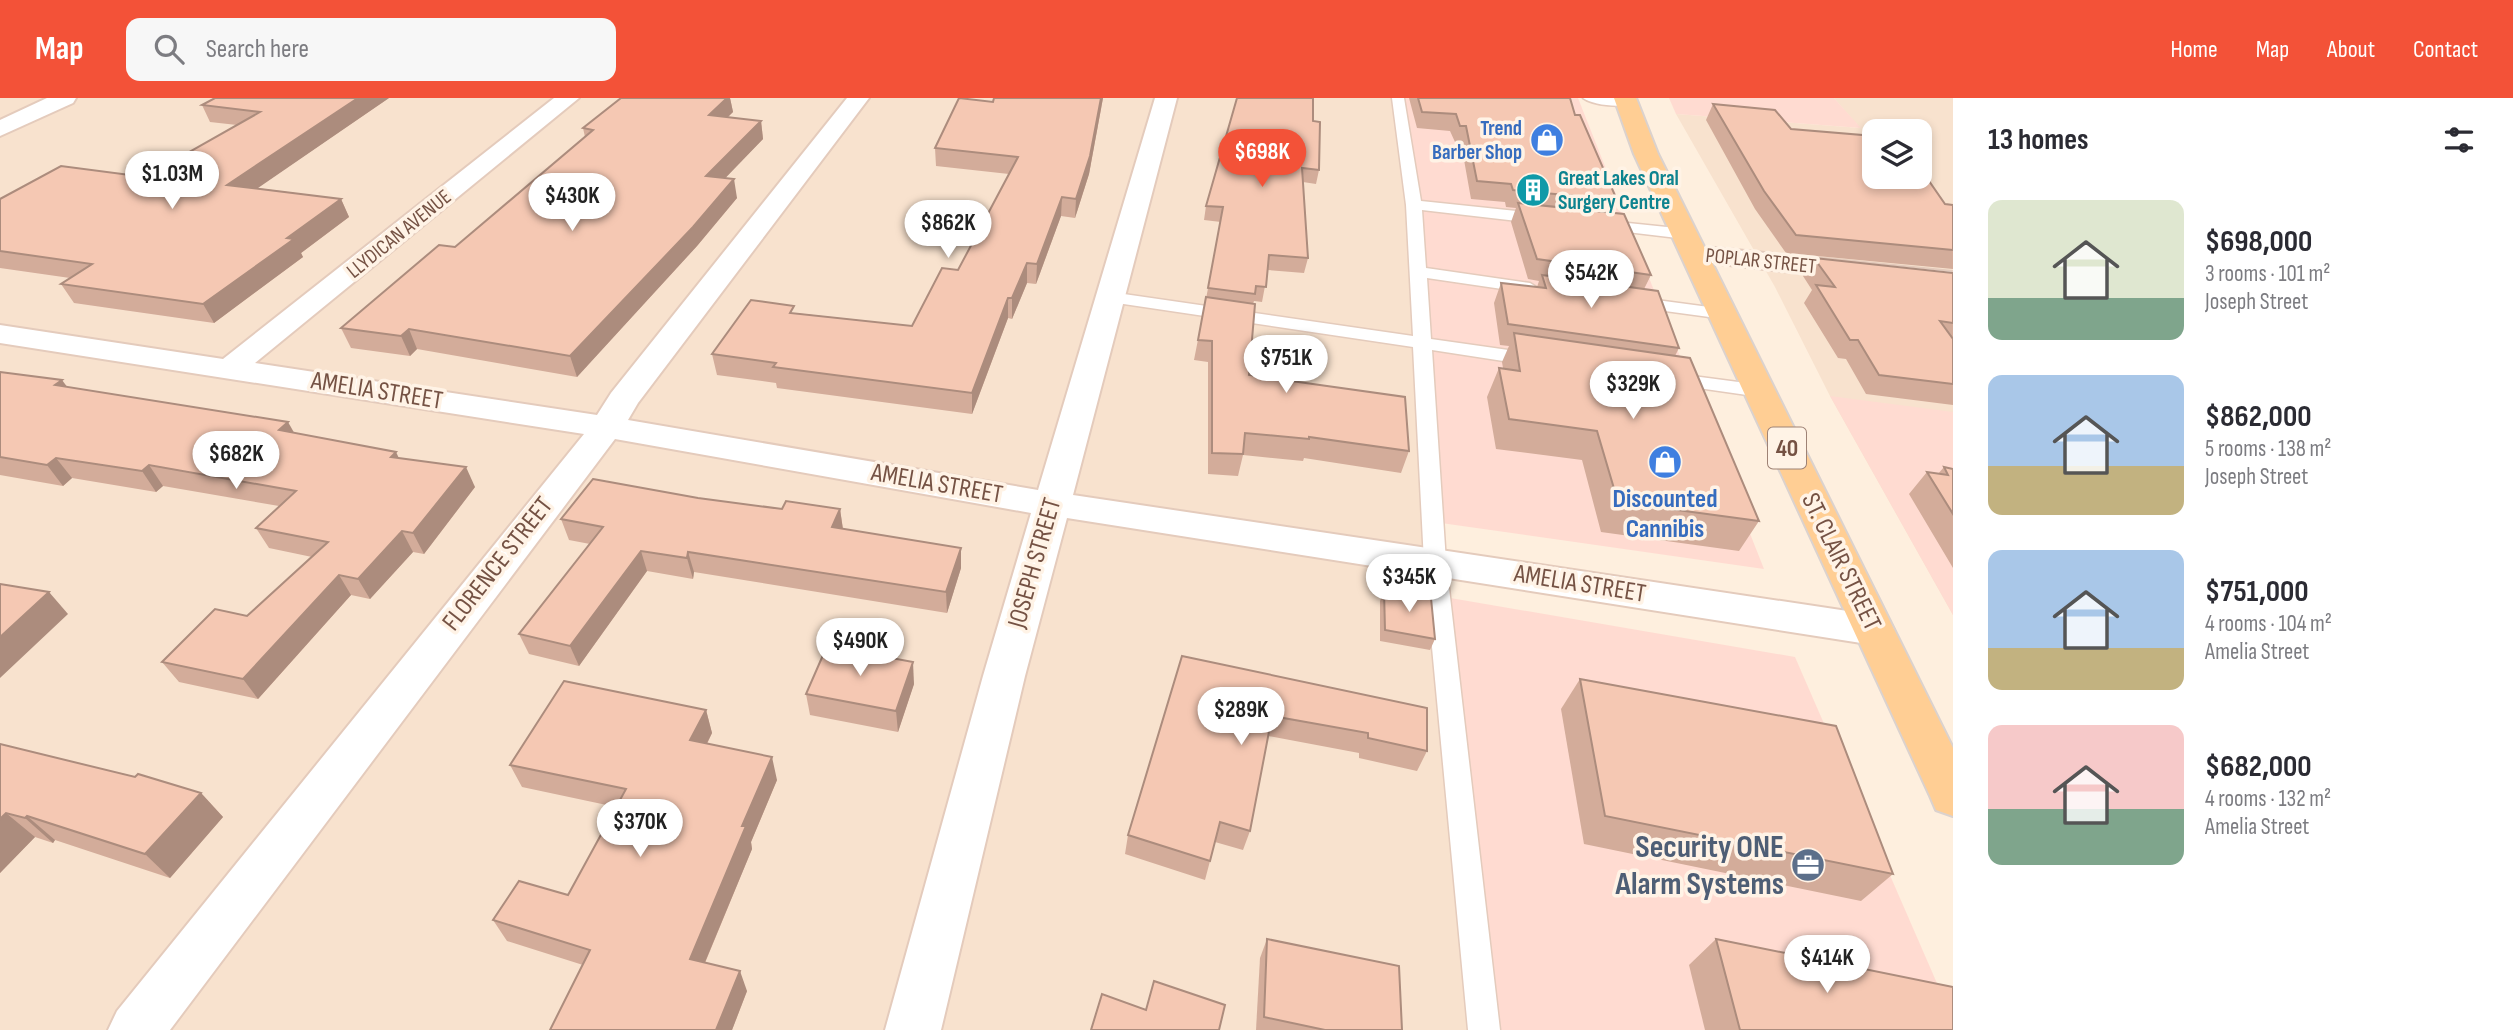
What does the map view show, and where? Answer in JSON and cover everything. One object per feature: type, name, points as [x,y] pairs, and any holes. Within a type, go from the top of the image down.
[{"type":"main road","name":"ST. CLAIR STREET","points":[[1626,100],[1646,154],[1951,788]]},
{"type":"street","points":[[0,129],[65,98]]},
{"type":"street","name":"LLYDICAN AVENUE","points":[[229,369],[568,98]]},
{"type":"street","name":"FLORENCE STREET","points":[[136,1030],[607,427],[623,400],[858,98]]},
{"type":"street","name":"JOSEPH STREET","points":[[913,1030],[1001,689],[1166,98]]},
{"type":"street","name":"POPLAR STREET","points":[[1691,244],[1953,281]]},
{"type":"street","name":"AMELIA STREET","points":[[0,334],[607,427],[1052,503],[1874,630]]},
{"type":"lane","points":[[1398,98],[1413,205],[1435,562],[1484,1030]]},
{"type":"lane","points":[[1589,98],[1626,100]]},
{"type":"lane","points":[[1413,205],[1558,220]]},
{"type":"lane","points":[[1585,223],[1691,244]]},
{"type":"lane","points":[[1418,272],[1550,290]]},
{"type":"lane","points":[[1110,297],[1556,362]]},
{"type":"lane","points":[[1617,300],[1724,314]]},
{"type":"lane","points":[[1650,376],[1761,391]]},
{"type":"shaded area","points":[[0,98],[1400,98],[1470,1030],[0,1030]]},
{"type":"shaded area","points":[[1400,98],[1578,98],[1764,569],[1434,522]]},
{"type":"shaded area","points":[[1669,98],[1834,98],[1861,128],[1676,114]]},
{"type":"shaded area","points":[[1834,98],[1953,98],[1953,615],[1830,396],[1775,287],[1676,114],[1860,128]]},
{"type":"shaded area","points":[[1830,396],[1953,412],[1953,615]]},
{"type":"shaded area","points":[[1433,595],[1795,657],[1953,1020],[1953,1030],[1470,1030]]},
{"type":"building","points":[[215,98],[358,98],[227,185],[341,199],[287,238],[294,239],[203,304],[61,284],[92,264],[0,251],[0,199],[61,166],[145,177],[260,112],[202,105]]},
{"type":"building","points":[[621,98],[727,98],[709,115],[761,121],[706,176],[734,179],[693,227],[570,356],[409,329],[401,336],[341,328],[439,245],[455,247],[593,130],[583,128]]},
{"type":"building","points":[[959,98],[993,102],[994,98],[1101,98],[1090,156],[1076,199],[1062,197],[1037,264],[1027,263],[1012,298],[1008,298],[972,393],[773,367],[776,363],[712,354],[751,300],[794,306],[790,313],[912,326],[942,268],[958,270],[1018,157],[935,148]]},
{"type":"building","points":[[1237,98],[1313,98],[1313,121],[1320,122],[1319,170],[1302,168],[1308,258],[1269,255],[1266,287],[1256,286],[1255,294],[1208,288],[1223,207],[1206,206]]},
{"type":"building","points":[[1418,98],[1570,98],[1575,115],[1580,115],[1617,200],[1513,190],[1511,184],[1477,181],[1466,126],[1460,126],[1456,114],[1422,112]]},
{"type":"building","points":[[1713,104],[1775,110],[1791,129],[1862,135],[1862,189],[1932,189],[1932,185],[1945,204],[1953,205],[1953,250],[1796,235],[1764,191]]},
{"type":"building","points":[[1518,203],[1624,214],[1651,275],[1537,259]]},
{"type":"building","points":[[1814,258],[1953,273],[1953,323],[1940,321],[1953,339],[1953,384],[1879,375],[1858,340],[1850,340],[1816,285],[1835,287]]},
{"type":"building","points":[[1542,275],[1658,291],[1679,348],[1508,324],[1501,283],[1546,288]]},
{"type":"building","points":[[1206,297],[1255,304],[1249,375],[1405,397],[1409,451],[1309,437],[1245,433],[1243,454],[1212,453],[1212,341],[1198,340]]},
{"type":"building","points":[[1514,333],[1690,358],[1759,521],[1618,502],[1597,431],[1509,419],[1499,368],[1520,371]]},
{"type":"building","points":[[0,372],[62,380],[55,385],[288,422],[279,430],[396,452],[391,457],[466,467],[413,533],[402,531],[358,579],[339,575],[243,679],[162,662],[215,609],[247,616],[328,542],[256,528],[296,491],[149,465],[142,471],[56,458],[47,465],[0,457]]},
{"type":"building","points":[[1944,467],[1953,469],[1953,514],[1927,472],[1948,475]]},
{"type":"building","points":[[593,479],[698,498],[782,509],[786,501],[840,509],[832,527],[961,548],[946,592],[688,552],[687,558],[641,551],[570,646],[519,634],[603,527],[561,519]]},
{"type":"building","points":[[0,584],[49,592],[0,637]]},
{"type":"building","points":[[1384,590],[1431,598],[1435,639],[1385,630]]},
{"type":"building","points":[[827,646],[913,662],[896,711],[806,694]]},
{"type":"building","points":[[1182,656],[1427,708],[1427,751],[1368,738],[1368,733],[1272,716],[1250,831],[1220,822],[1210,861],[1128,835]]},
{"type":"building","points":[[1580,679],[1836,726],[1893,874],[1605,816]]},
{"type":"building","points":[[564,681],[706,710],[690,740],[772,757],[690,959],[740,971],[716,1030],[550,1030],[590,950],[493,920],[519,881],[568,895],[626,789],[510,765]]},
{"type":"building","points":[[0,744],[135,777],[138,774],[201,793],[145,854],[27,816],[25,818],[6,813],[0,819]]},
{"type":"building","points":[[1267,939],[1399,966],[1402,1030],[1325,1030],[1264,1017]]},
{"type":"building","points":[[1716,939],[1953,987],[1953,1030],[1740,1030]]},
{"type":"building","points":[[1154,981],[1225,1005],[1219,1030],[1091,1030],[1102,994],[1146,1010]]},
{"type":"place","name":"Trend Barber Shop","points":[[1547,140]]},
{"type":"place","name":"Great Lakes Oral Surgery Centre","points":[[1533,190]]},
{"type":"place","name":"Discounted Cannibis","points":[[1665,462]]},
{"type":"place","name":"Security ONE Alarm Systems","points":[[1808,865]]}]
